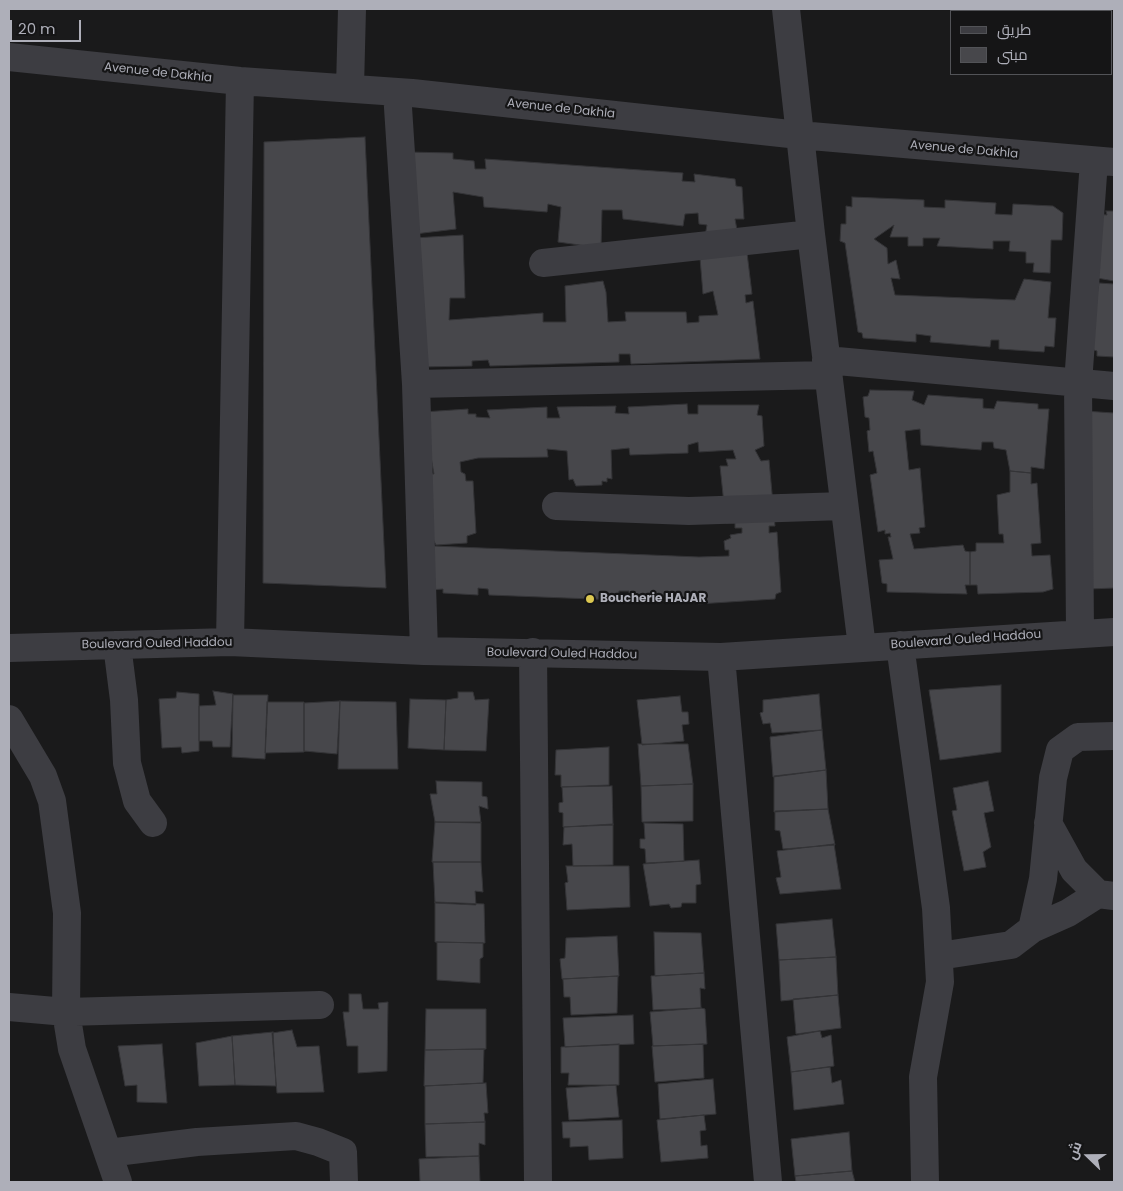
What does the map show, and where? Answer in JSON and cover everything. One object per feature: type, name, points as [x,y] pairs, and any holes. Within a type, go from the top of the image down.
[{"type":"street","points":[[350,88],[352,9]]},
{"type":"street","points":[[786,9],[799,136],[862,647]]},
{"type":"street","name":"Avenue de Dakhla","points":[[9,57],[240,81],[397,92],[799,136],[1104,161]]},
{"type":"street","points":[[230,642],[240,81]]},
{"type":"street","points":[[397,92],[416,384],[424,651]]},
{"type":"street","points":[[1080,633],[1078,383],[1104,161]]},
{"type":"street","points":[[543,263],[811,234]]},
{"type":"street","points":[[416,384],[827,367],[1114,386]]},
{"type":"street","points":[[556,506],[689,511],[844,506]]},
{"type":"street","name":"Boulevard Ouled Haddou","points":[[9,648],[230,642],[424,651],[721,657],[1114,632]]},
{"type":"street","points":[[117,645],[124,700],[127,763],[137,801],[153,823]]},
{"type":"street","points":[[900,645],[936,908],[939,956],[940,982],[922,1076],[925,1182]]},
{"type":"street","points":[[533,652],[538,1182]]},
{"type":"street","points":[[721,657],[768,1182]]},
{"type":"street","points":[[9,719],[43,776],[52,800],[67,914],[66,1012],[72,1049],[118,1182]]},
{"type":"street","points":[[1032,930],[1043,879],[1053,778],[1060,750],[1078,737],[1114,736]]},
{"type":"street","points":[[939,956],[1011,945],[1032,930],[1106,895],[1074,870],[1048,823]]},
{"type":"street","points":[[9,1007],[66,1012],[320,1005]]},
{"type":"street","points":[[108,1154],[197,1142],[296,1136],[318,1142],[342,1152],[344,1182]]},
{"type":"building","points":[[365,137],[386,588],[263,583],[264,142]]},
{"type":"building","points":[[407,152],[453,153],[453,159],[474,161],[475,169],[486,169],[485,159],[683,173],[682,181],[695,182],[694,174],[735,179],[736,186],[742,187],[744,219],[735,219],[737,230],[744,228],[752,294],[745,295],[746,303],[753,301],[760,359],[631,364],[630,354],[619,354],[619,362],[490,366],[488,360],[472,361],[472,366],[420,367],[414,238],[463,235],[465,298],[450,298],[449,320],[543,313],[543,322],[566,322],[565,286],[603,281],[606,292],[608,322],[626,321],[625,312],[686,312],[687,323],[699,322],[699,316],[718,315],[713,291],[703,294],[698,234],[705,236],[707,225],[699,224],[698,213],[685,214],[683,226],[623,219],[622,210],[602,210],[601,248],[558,242],[561,207],[548,204],[547,212],[484,207],[483,197],[453,192],[456,229],[415,234]]},
{"type":"building","points":[[852,197],[924,200],[924,207],[945,208],[945,200],[996,203],[995,214],[1012,215],[1013,204],[1053,206],[1063,213],[1062,240],[1051,240],[1050,273],[1033,272],[1034,263],[1026,263],[1026,252],[1009,251],[1010,241],[993,241],[993,249],[937,246],[940,238],[923,238],[923,246],[908,246],[908,237],[890,237],[894,225],[874,239],[887,248],[888,264],[896,260],[900,279],[891,278],[895,295],[1015,300],[1024,279],[1051,282],[1048,318],[1056,318],[1054,347],[1045,346],[1044,352],[999,349],[999,340],[991,340],[990,347],[930,342],[931,336],[916,334],[916,342],[863,338],[862,333],[858,332],[845,243],[840,241],[841,224],[846,224],[846,206],[852,207]]},
{"type":"building","points":[[1106,211],[1114,211],[1114,281],[1097,278],[1096,214],[1107,215]]},
{"type":"building","points":[[1099,283],[1114,284],[1114,357],[1097,356],[1097,351],[1088,348]]},
{"type":"building","points":[[870,390],[914,391],[912,400],[924,405],[928,395],[983,399],[983,408],[994,409],[997,401],[1038,404],[1038,409],[1049,409],[1044,469],[1031,467],[1031,473],[1010,471],[1006,450],[994,448],[993,442],[982,442],[981,450],[921,445],[920,429],[905,431],[909,470],[920,468],[925,527],[919,528],[920,533],[910,534],[914,549],[963,545],[965,551],[970,552],[970,585],[965,585],[967,594],[887,592],[887,584],[882,583],[879,560],[893,559],[888,537],[891,537],[890,533],[885,534],[885,530],[878,532],[870,475],[877,473],[873,451],[869,452],[867,431],[870,430],[869,418],[865,417],[863,397],[868,396]]},
{"type":"building","points":[[687,404],[688,414],[698,414],[698,405],[759,405],[757,415],[762,416],[764,446],[755,450],[761,461],[769,460],[775,526],[769,526],[769,533],[777,532],[781,592],[776,594],[775,599],[698,604],[697,594],[688,595],[689,602],[629,600],[629,591],[619,591],[618,600],[489,595],[488,589],[478,588],[478,595],[443,593],[443,589],[429,590],[434,546],[699,557],[729,556],[729,550],[725,550],[724,541],[731,538],[730,535],[742,533],[742,528],[735,528],[735,523],[726,523],[720,466],[728,466],[726,459],[736,459],[733,450],[699,452],[698,442],[688,445],[688,453],[630,455],[629,448],[611,450],[612,479],[607,478],[607,482],[602,481],[602,485],[576,486],[573,479],[569,480],[567,451],[547,449],[548,457],[478,458],[460,462],[461,472],[465,474],[466,481],[473,481],[476,533],[467,536],[467,543],[436,545],[433,539],[429,474],[434,474],[423,412],[468,409],[468,414],[476,414],[476,417],[490,418],[487,410],[547,407],[547,418],[560,418],[557,407],[616,406],[615,413],[629,414],[628,407]]},
{"type":"building","points":[[1084,411],[1114,413],[1114,588],[1089,589]]},
{"type":"building","points":[[1010,471],[1031,473],[1031,484],[1037,483],[1041,543],[1031,544],[1032,556],[1050,555],[1053,589],[1043,592],[978,594],[977,585],[970,585],[970,552],[976,551],[976,543],[1004,543],[1003,534],[999,534],[997,495],[1010,492]]},
{"type":"building","points":[[1001,685],[1001,752],[940,760],[929,690]]},
{"type":"building","points":[[213,691],[233,694],[230,747],[213,747],[212,741],[199,741],[199,706],[216,705]]},
{"type":"building","points":[[177,692],[199,694],[199,751],[182,753],[181,747],[162,748],[159,699],[176,698]]},
{"type":"building","points":[[458,692],[473,692],[475,700],[489,699],[486,751],[444,750],[446,700],[458,698]]},
{"type":"building","points":[[819,694],[822,730],[772,733],[770,723],[763,724],[760,713],[763,712],[763,700]]},
{"type":"building","points":[[233,695],[268,695],[265,759],[232,757]]},
{"type":"building","points":[[680,696],[682,712],[688,712],[689,724],[682,725],[684,741],[642,745],[637,700]]},
{"type":"building","points":[[410,699],[446,700],[444,750],[408,748]]},
{"type":"building","points":[[340,701],[337,754],[304,751],[304,703]]},
{"type":"building","points":[[340,701],[396,702],[398,769],[338,769]]},
{"type":"building","points":[[267,702],[304,702],[304,752],[265,753]]},
{"type":"building","points":[[822,730],[826,770],[773,777],[770,737]]},
{"type":"building","points":[[638,744],[688,744],[693,784],[641,786]]},
{"type":"building","points":[[609,747],[609,785],[561,787],[561,775],[555,775],[556,750]]},
{"type":"building","points":[[826,770],[828,809],[774,812],[774,776]]},
{"type":"building","points":[[436,781],[482,782],[482,796],[487,797],[488,809],[479,806],[481,823],[435,822],[430,794],[437,794]]},
{"type":"building","points":[[988,781],[994,811],[984,813],[991,847],[983,852],[986,867],[964,871],[952,811],[957,810],[953,788]]},
{"type":"building","points":[[693,784],[693,821],[642,822],[641,786]]},
{"type":"building","points":[[612,786],[613,825],[563,827],[563,813],[559,812],[559,803],[563,802],[562,787]]},
{"type":"building","points":[[828,809],[835,845],[783,849],[780,831],[775,830],[775,811]]},
{"type":"building","points":[[435,822],[481,822],[481,862],[432,862]]},
{"type":"building","points":[[644,823],[683,824],[684,861],[646,863],[645,849],[640,848],[640,839],[645,839]]},
{"type":"building","points":[[613,824],[613,865],[573,866],[572,844],[563,845],[564,827]]},
{"type":"building","points":[[834,844],[841,889],[780,894],[776,878],[781,877],[777,851]]},
{"type":"building","points":[[699,860],[701,884],[696,885],[696,903],[682,903],[681,907],[671,908],[669,904],[650,906],[643,864]]},
{"type":"building","points":[[433,862],[481,862],[483,892],[475,891],[476,905],[435,903]]},
{"type":"building","points":[[566,866],[629,866],[630,907],[567,910],[565,883],[568,882]]},
{"type":"building","points":[[435,902],[484,904],[485,943],[435,942]]},
{"type":"building","points":[[832,919],[836,957],[779,960],[776,924]]},
{"type":"building","points":[[654,932],[701,933],[704,973],[655,976]]},
{"type":"building","points":[[617,936],[619,976],[562,979],[560,959],[565,958],[566,938]]},
{"type":"building","points":[[437,942],[483,943],[483,957],[480,959],[480,983],[437,980]]},
{"type":"building","points":[[836,957],[838,995],[781,1001],[779,960]]},
{"type":"building","points":[[704,973],[705,989],[700,988],[701,1008],[653,1010],[651,976]]},
{"type":"building","points":[[618,976],[617,1013],[571,1015],[570,997],[564,997],[563,979]]},
{"type":"building","points":[[349,994],[361,994],[363,1009],[379,1009],[378,1003],[388,1002],[387,1071],[358,1073],[358,1046],[347,1046],[343,1012],[349,1012]]},
{"type":"building","points":[[838,995],[841,1028],[796,1034],[793,999]]},
{"type":"building","points":[[426,1009],[486,1009],[486,1049],[425,1050]]},
{"type":"building","points":[[705,1009],[707,1044],[653,1046],[650,1012]]},
{"type":"building","points":[[633,1015],[634,1044],[565,1047],[563,1018]]},
{"type":"building","points":[[292,1030],[297,1047],[319,1046],[324,1092],[277,1093],[272,1033]]},
{"type":"building","points":[[820,1031],[822,1038],[831,1035],[834,1066],[791,1072],[787,1037]]},
{"type":"building","points":[[273,1032],[276,1086],[235,1085],[232,1036]]},
{"type":"building","points":[[232,1036],[235,1085],[199,1086],[196,1043]]},
{"type":"building","points":[[162,1044],[167,1103],[137,1102],[137,1085],[125,1086],[118,1046]]},
{"type":"building","points":[[619,1044],[619,1085],[568,1085],[569,1073],[561,1073],[561,1047]]},
{"type":"building","points":[[703,1044],[704,1078],[655,1082],[652,1046]]},
{"type":"building","points":[[484,1049],[483,1083],[424,1086],[425,1050]]},
{"type":"building","points":[[830,1067],[832,1083],[841,1080],[844,1104],[794,1110],[791,1072]]},
{"type":"building","points":[[713,1079],[716,1114],[660,1119],[658,1084]]},
{"type":"building","points":[[486,1083],[488,1113],[484,1113],[485,1122],[425,1124],[425,1086]]},
{"type":"building","points":[[616,1085],[619,1117],[569,1120],[566,1088]]},
{"type":"building","points":[[704,1115],[706,1130],[700,1131],[701,1146],[707,1145],[708,1158],[661,1162],[657,1120]]},
{"type":"building","points":[[622,1120],[623,1158],[589,1160],[588,1146],[570,1147],[570,1138],[563,1138],[562,1122]]},
{"type":"building","points":[[485,1122],[485,1145],[479,1143],[479,1156],[426,1157],[425,1124]]},
{"type":"building","points":[[849,1132],[852,1171],[795,1176],[791,1139]]},
{"type":"building","points":[[479,1156],[480,1182],[420,1182],[419,1159]]},
{"type":"building","points":[[852,1171],[855,1182],[796,1182],[795,1176]]},
{"type":"place","name":"Boucherie HAJAR","points":[[590,599]]}]
